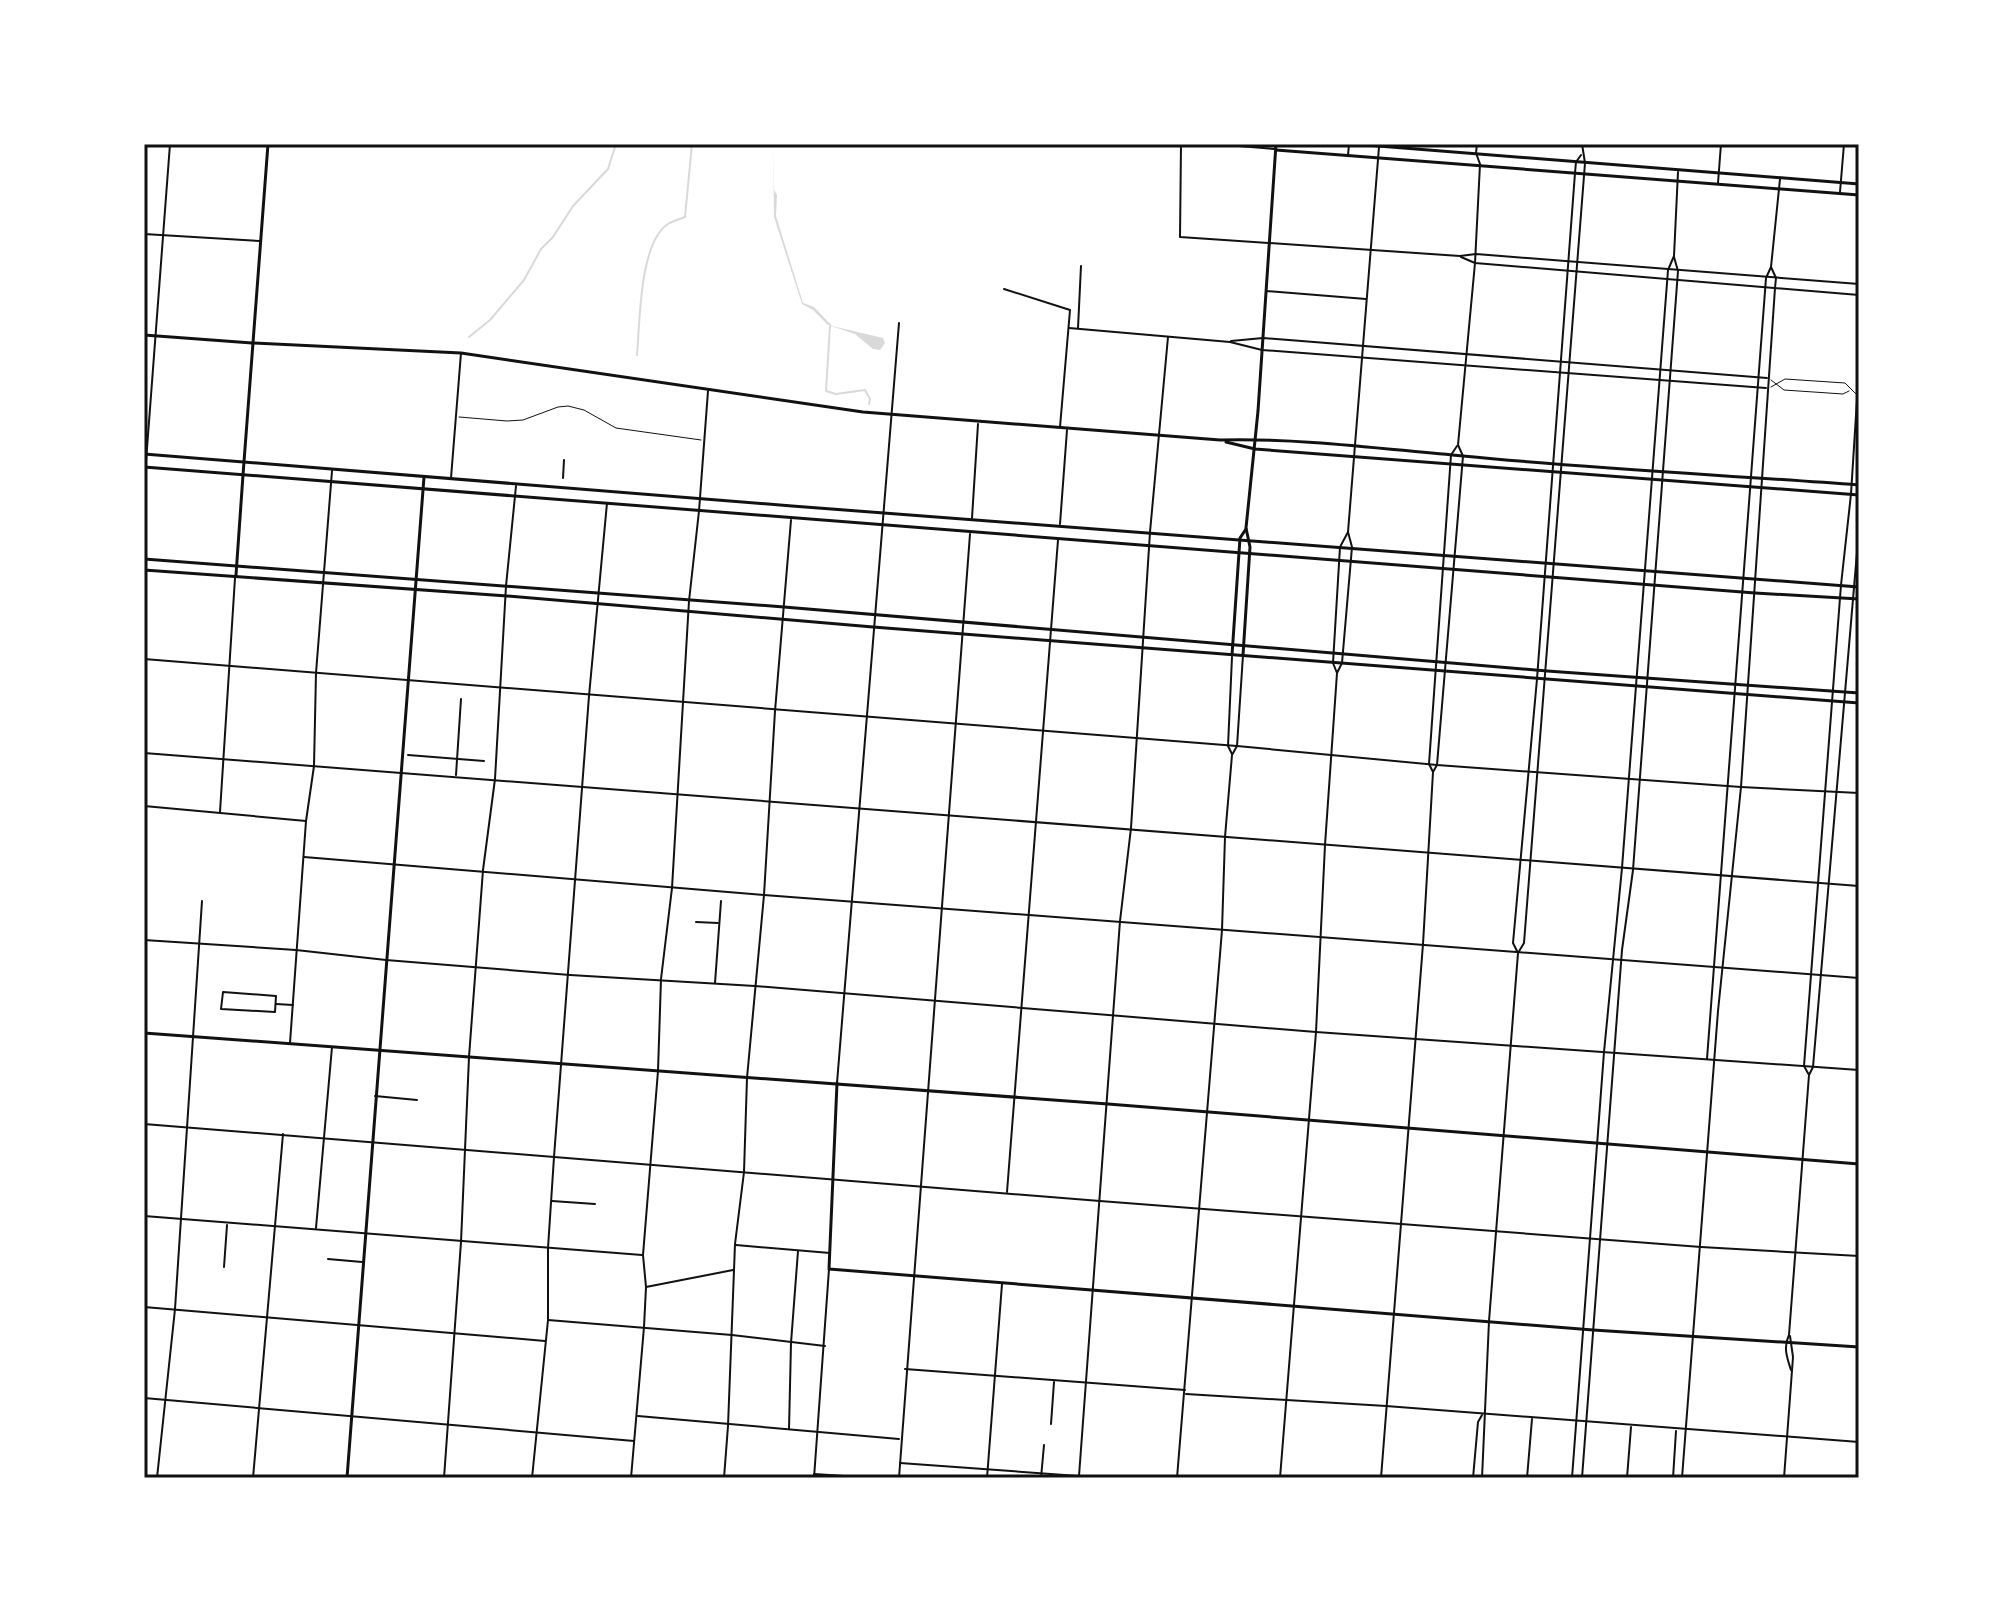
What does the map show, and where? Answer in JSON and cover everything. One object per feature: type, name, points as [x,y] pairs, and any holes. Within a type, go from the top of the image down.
[{"type":"main road","points":[[236,576],[268,144]]},
{"type":"main road","points":[[1351,144],[1859,184]]},
{"type":"main road","points":[[1232,655],[1240,538],[1246,528],[1256,439],[1276,147],[1859,195]]},
{"type":"main road","points":[[144,335],[461,353],[892,415],[1220,440],[1355,445],[1463,456],[1859,485]]},
{"type":"main road","points":[[1220,440],[1255,449],[1859,495]]},
{"type":"main road","points":[[145,454],[1859,587]]},
{"type":"main road","points":[[145,467],[1859,599]]},
{"type":"main road","points":[[347,1478],[424,477]]},
{"type":"main road","points":[[607,503],[609,490]]},
{"type":"main road","points":[[971,531],[972,518]]},
{"type":"main road","points":[[1058,538],[1059,525]]},
{"type":"main road","points":[[1243,655],[1250,553],[1246,528]]},
{"type":"main road","points":[[144,559],[237,564],[414,590],[1859,703]]},
{"type":"main road","points":[[144,570],[236,576],[415,579],[1547,671],[1859,693]]},
{"type":"main road","points":[[1236,599],[1247,600]]},
{"type":"main road","points":[[144,1033],[1309,1119],[1859,1164]]},
{"type":"main road","points":[[837,1083],[829,1269],[1693,1338],[1859,1347]]},
{"type":"street","points":[[144,488],[170,144]]},
{"type":"street","points":[[1181,144],[1180,237],[1460,256],[1476,254],[1859,284]]},
{"type":"street","points":[[1215,144],[1276,147]]},
{"type":"street","points":[[1348,155],[1351,144]]},
{"type":"street","points":[[1433,772],[1429,764],[1451,455],[1458,445],[1476,254],[1480,164],[1477,144]]},
{"type":"street","points":[[1482,1478],[1489,1321],[1510,1046],[1518,953],[1524,943],[1563,473],[1585,163],[1582,144]]},
{"type":"street","points":[[1717,184],[1721,144]]},
{"type":"street","points":[[1840,193],[1844,144]]},
{"type":"street","points":[[1280,1478],[1316,1032],[1331,755],[1352,547],[1348,532],[1379,146]]},
{"type":"street","points":[[1518,953],[1513,943],[1537,679],[1575,173],[1576,162],[1582,154]]},
{"type":"street","points":[[1582,1478],[1621,960],[1633,870],[1678,280],[1674,256],[1678,171]]},
{"type":"street","points":[[1707,1060],[1744,592],[1749,476],[1766,278],[1771,267],[1780,179]]},
{"type":"street","points":[[144,234],[261,241]]},
{"type":"street","points":[[1460,256],[1475,263],[1576,273],[1859,295]]},
{"type":"street","points":[[1572,1478],[1667,280],[1674,256]]},
{"type":"street","points":[[1078,329],[1081,266]]},
{"type":"street","points":[[1682,1478],[1722,969],[1741,787],[1757,578],[1776,278],[1771,267]]},
{"type":"street","points":[[1004,289],[1070,310],[1060,428]]},
{"type":"street","points":[[1266,291],[1367,299]]},
{"type":"street","points":[[837,1083],[899,323]]},
{"type":"street","points":[[1069,328],[1230,342],[1262,350],[1768,388]]},
{"type":"street","points":[[1079,1476],[1120,921],[1131,828],[1150,532],[1168,337]]},
{"type":"street","points":[[1230,342],[1263,338],[1768,378]]},
{"type":"street","points":[[451,479],[461,353]]},
{"type":"street","points":[[1633,379],[1634,368]]},
{"type":"street","points":[[1809,1075],[1804,1066],[1859,368]]},
{"type":"street","points":[[631,1478],[644,1327],[646,1287],[643,1255],[658,1071],[661,979],[672,888],[688,611],[709,390]]},
{"type":"street","points":[[972,518],[978,422]]},
{"type":"street","points":[[1059,525],[1067,429]]},
{"type":"street","points":[[1381,1478],[1423,944],[1433,772],[1437,765],[1463,456],[1458,445]]},
{"type":"street","points":[[563,478],[564,460]]},
{"type":"street","points":[[290,1043],[306,821],[314,766],[316,673],[332,470]]},
{"type":"street","points":[[444,1478],[461,1242],[469,1057],[483,870],[495,779],[506,586],[516,483]]},
{"type":"street","points":[[532,1478],[534,1432],[548,1320],[548,1248],[554,1157],[607,503]]},
{"type":"street","points":[[724,1478],[735,1244],[744,1172],[747,1078],[764,895],[791,519]]},
{"type":"street","points":[[1791,1370],[1786,1357],[1786,1341],[1789,1335],[1809,1075],[1813,1067],[1822,976],[1859,529]]},
{"type":"street","points":[[899,1478],[971,531]]},
{"type":"street","points":[[1337,673],[1333,653],[1340,547],[1348,532]]},
{"type":"street","points":[[1007,1193],[1058,538]]},
{"type":"street","points":[[220,812],[236,576]]},
{"type":"street","points":[[1439,617],[1450,618]]},
{"type":"street","points":[[1232,655],[1228,746],[1232,755]]},
{"type":"street","points":[[1177,1478],[1222,930],[1225,837],[1232,755],[1237,746],[1243,655]]},
{"type":"street","points":[[144,659],[1237,746],[1437,765],[1859,793]]},
{"type":"street","points":[[456,777],[461,699]]},
{"type":"street","points":[[144,753],[1859,886]]},
{"type":"street","points":[[408,755],[484,761]]},
{"type":"street","points":[[144,806],[306,821]]},
{"type":"street","points":[[304,857],[1859,978]]},
{"type":"street","points":[[157,1478],[175,1309],[202,901]]},
{"type":"street","points":[[715,984],[721,901]]},
{"type":"street","points":[[696,922],[719,923]]},
{"type":"street","points":[[144,940],[1316,1032],[1859,1070]]},
{"type":"street","points":[[223,992],[276,996],[275,1004],[275,1012],[221,1009],[223,992]]},
{"type":"street","points":[[275,1004],[293,1005]]},
{"type":"street","points":[[316,1229],[332,1046]]},
{"type":"street","points":[[375,1096],[417,1100]]},
{"type":"street","points":[[144,1124],[1100,1201],[1701,1247],[1859,1256]]},
{"type":"street","points":[[253,1478],[283,1133]]},
{"type":"street","points":[[552,1201],[595,1204]]},
{"type":"street","points":[[144,1216],[643,1255]]},
{"type":"street","points":[[224,1267],[227,1223]]},
{"type":"street","points":[[735,1244],[830,1253]]},
{"type":"street","points":[[788,1431],[798,1251]]},
{"type":"street","points":[[328,1259],[362,1262]]},
{"type":"street","points":[[646,1287],[734,1269]]},
{"type":"street","points":[[829,1269],[814,1476],[860,1477]]},
{"type":"street","points":[[987,1478],[1003,1282]]},
{"type":"street","points":[[144,1307],[546,1341]]},
{"type":"street","points":[[548,1320],[825,1346]]},
{"type":"street","points":[[1784,1478],[1792,1342],[1789,1335]]},
{"type":"street","points":[[905,1369],[1859,1442]]},
{"type":"street","points":[[1051,1424],[1054,1380]]},
{"type":"street","points":[[144,1398],[635,1441]]},
{"type":"street","points":[[1473,1478],[1478,1422],[1483,1414]]},
{"type":"street","points":[[637,1416],[900,1439]]},
{"type":"street","points":[[1527,1478],[1532,1418]]},
{"type":"street","points":[[1627,1478],[1631,1426]]},
{"type":"street","points":[[1673,1478],[1676,1430]]},
{"type":"street","points":[[1042,1476],[1044,1445]]},
{"type":"street","points":[[899,1463],[1042,1476],[1106,1478]]},
{"type":"lane","points":[[1768,378],[1784,390],[1843,394],[1858,385]]},
{"type":"lane","points":[[1768,388],[1785,379],[1845,383],[1858,395]]},
{"type":"lane","points":[[457,416],[523,420],[568,406],[584,410],[616,428],[705,440]]},
{"type":"shaded area","points":[[773,144],[776,216],[803,303],[814,307],[832,326],[883,338],[885,343],[880,350],[873,349],[855,334],[828,325],[802,304],[774,217]]},
{"type":"waterway","points":[[469,337],[490,320],[524,280],[541,249],[553,237],[573,206],[608,169],[616,144]]},
{"type":"waterway","points":[[637,355],[646,265],[658,234],[668,224],[685,217],[692,144]]},
{"type":"waterway","points":[[830,326],[826,391],[836,394],[865,390],[869,404]]}]
